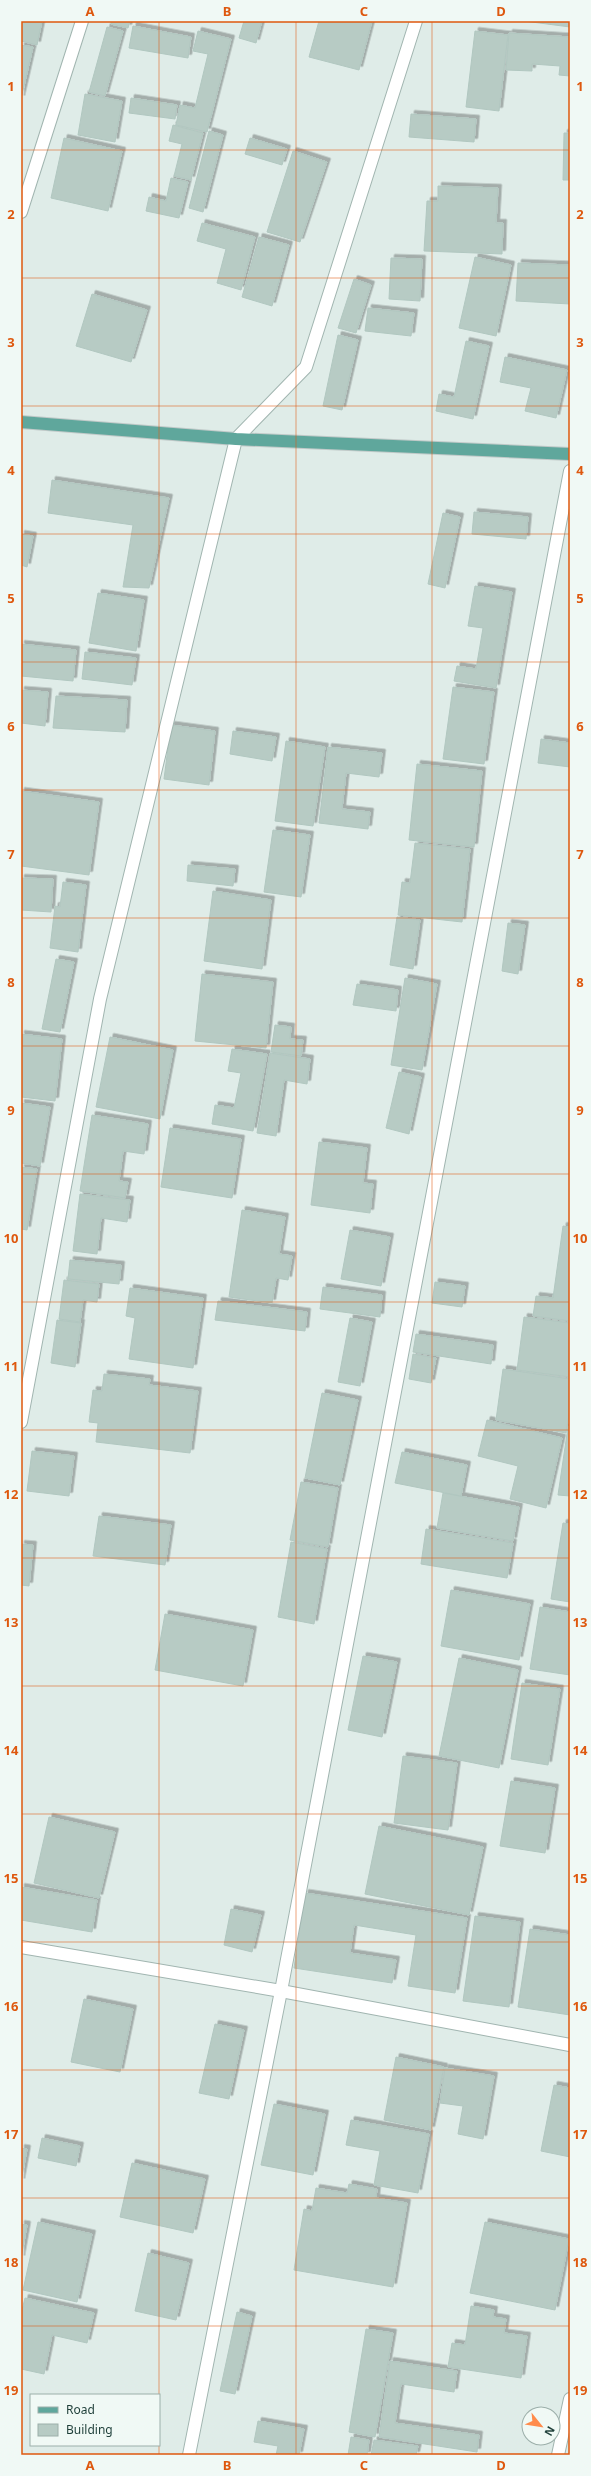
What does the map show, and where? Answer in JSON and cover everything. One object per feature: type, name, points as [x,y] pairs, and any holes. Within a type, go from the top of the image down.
[{"type":"main road","points":[[21,422],[236,439],[570,454]]},
{"type":"street","points":[[21,212],[82,21]]},
{"type":"street","points":[[21,1422],[100,999],[236,439],[306,367],[416,21]]},
{"type":"street","points":[[189,2455],[281,1991],[570,471]]},
{"type":"street","points":[[21,1947],[281,1991],[570,2045]]},
{"type":"street","points":[[558,2455],[570,2399]]},
{"type":"building","points":[[24,21],[42,21],[37,45],[21,41],[21,23]]},
{"type":"building","points":[[111,21],[130,21],[128,28],[111,24]]},
{"type":"building","points":[[244,21],[262,21],[256,43],[239,38]]},
{"type":"building","points":[[319,21],[372,21],[359,70],[309,57]]},
{"type":"building","points":[[524,21],[570,21],[570,27]]},
{"type":"building","points":[[133,26],[191,37],[188,58],[129,48]]},
{"type":"building","points":[[107,27],[123,31],[105,96],[89,92]]},
{"type":"building","points":[[198,31],[231,39],[207,132],[176,125],[180,105],[195,108],[208,54],[193,51]]},
{"type":"building","points":[[475,31],[508,35],[499,111],[466,107]]},
{"type":"building","points":[[509,33],[570,37],[570,76],[559,75],[560,66],[532,64],[532,71],[506,70]]},
{"type":"building","points":[[21,45],[33,47],[21,99]]},
{"type":"building","points":[[85,94],[122,101],[115,142],[78,135]]},
{"type":"building","points":[[131,98],[177,105],[175,119],[129,113]]},
{"type":"building","points":[[411,114],[476,119],[474,142],[409,137]]},
{"type":"building","points":[[173,125],[203,133],[191,180],[174,176],[182,144],[169,141]]},
{"type":"building","points":[[209,131],[223,135],[203,212],[189,208]]},
{"type":"building","points":[[564,133],[570,133],[570,180],[563,180]]},
{"type":"building","points":[[64,138],[122,151],[108,211],[51,198]]},
{"type":"building","points":[[250,138],[287,149],[282,165],[245,154]]},
{"type":"building","points":[[293,151],[327,162],[300,242],[267,232]]},
{"type":"building","points":[[171,178],[188,182],[179,218],[146,211],[149,197],[166,201]]},
{"type":"building","points":[[438,186],[498,188],[496,223],[503,223],[502,254],[424,251],[427,201],[438,201]]},
{"type":"building","points":[[202,223],[255,237],[241,290],[217,283],[226,249],[197,241]]},
{"type":"building","points":[[259,237],[289,245],[272,306],[242,297]]},
{"type":"building","points":[[475,257],[511,265],[496,336],[459,328]]},
{"type":"building","points":[[391,258],[422,259],[420,301],[389,299]]},
{"type":"building","points":[[518,263],[570,265],[570,304],[516,301]]},
{"type":"building","points":[[354,279],[371,285],[356,333],[338,328]]},
{"type":"building","points":[[92,294],[147,310],[131,362],[76,346]]},
{"type":"building","points":[[368,308],[414,313],[411,336],[365,331]]},
{"type":"building","points":[[338,335],[358,340],[342,410],[323,406]]},
{"type":"building","points":[[466,341],[489,346],[473,419],[436,411],[439,394],[454,397]]},
{"type":"building","points":[[505,357],[567,370],[556,418],[525,411],[531,388],[500,382]]},
{"type":"building","points":[[52,480],[169,498],[149,588],[123,587],[133,525],[48,513]]},
{"type":"building","points":[[474,512],[528,517],[526,539],[472,534]]},
{"type":"building","points":[[443,513],[460,517],[445,588],[428,584]]},
{"type":"building","points":[[21,534],[33,536],[27,567],[21,565]]},
{"type":"building","points":[[475,586],[512,592],[496,688],[454,681],[457,666],[476,669],[483,628],[468,626]]},
{"type":"building","points":[[98,593],[144,600],[136,651],[89,643]]},
{"type":"building","points":[[21,644],[76,650],[73,681],[21,676]]},
{"type":"building","points":[[85,652],[136,658],[132,685],[82,679]]},
{"type":"building","points":[[453,687],[494,692],[484,764],[443,759]]},
{"type":"building","points":[[21,690],[48,692],[45,726],[21,723]]},
{"type":"building","points":[[56,696],[127,700],[125,732],[53,728]]},
{"type":"building","points":[[171,725],[215,731],[209,785],[164,779]]},
{"type":"building","points":[[233,731],[276,737],[272,761],[230,754]]},
{"type":"building","points":[[541,739],[570,743],[570,767],[538,763]]},
{"type":"building","points":[[286,741],[325,747],[313,826],[275,821]]},
{"type":"building","points":[[328,747],[382,753],[379,777],[346,773],[342,809],[370,812],[368,829],[319,823]]},
{"type":"building","points":[[417,764],[482,771],[474,847],[409,840]]},
{"type":"building","points":[[21,791],[99,802],[89,875],[21,866]]},
{"type":"building","points":[[273,830],[310,835],[301,897],[264,892]]},
{"type":"building","points":[[415,843],[470,849],[462,922],[398,915],[402,882],[410,883]]},
{"type":"building","points":[[188,865],[235,869],[233,886],[187,881]]},
{"type":"building","points":[[21,878],[53,879],[51,912],[21,910]]},
{"type":"building","points":[[63,882],[86,885],[78,952],[50,948],[55,906],[60,907]]},
{"type":"building","points":[[213,891],[271,900],[262,969],[204,961]]},
{"type":"building","points":[[397,917],[420,920],[413,969],[390,965]]},
{"type":"building","points":[[508,923],[525,925],[518,974],[502,971]]},
{"type":"building","points":[[56,959],[74,962],[60,1032],[42,1029]]},
{"type":"building","points":[[202,974],[273,982],[266,1048],[195,1041]]},
{"type":"building","points":[[405,978],[437,984],[422,1070],[391,1065]]},
{"type":"building","points":[[357,984],[398,990],[396,1011],[353,1005]]},
{"type":"building","points":[[275,1025],[291,1027],[290,1039],[303,1040],[301,1056],[271,1052]]},
{"type":"building","points":[[21,1034],[62,1039],[55,1101],[21,1097]]},
{"type":"building","points":[[110,1037],[173,1050],[160,1119],[96,1107]]},
{"type":"building","points":[[232,1049],[267,1054],[253,1131],[212,1124],[215,1105],[234,1108],[241,1073],[228,1071]]},
{"type":"building","points":[[270,1053],[310,1059],[307,1084],[284,1080],[276,1136],[257,1133]]},
{"type":"building","points":[[399,1072],[421,1077],[409,1134],[386,1128]]},
{"type":"building","points":[[21,1103],[50,1107],[40,1166],[21,1163]]},
{"type":"building","points":[[92,1115],[148,1124],[144,1154],[123,1151],[119,1181],[128,1182],[125,1198],[80,1191]]},
{"type":"building","points":[[170,1128],[241,1139],[232,1198],[161,1187]]},
{"type":"building","points":[[319,1142],[367,1148],[363,1183],[373,1184],[370,1213],[311,1205]]},
{"type":"building","points":[[21,1167],[37,1169],[27,1230],[21,1229]]},
{"type":"building","points":[[80,1194],[130,1200],[127,1222],[101,1218],[97,1254],[73,1251]]},
{"type":"building","points":[[242,1210],[285,1217],[279,1254],[292,1256],[288,1280],[276,1278],[272,1303],[229,1297]]},
{"type":"building","points":[[563,1226],[570,1227],[570,1321],[533,1316],[536,1296],[553,1298]]},
{"type":"building","points":[[350,1230],[390,1237],[381,1286],[341,1279]]},
{"type":"building","points":[[70,1260],[121,1265],[119,1284],[68,1279]]},
{"type":"building","points":[[64,1280],[99,1284],[97,1302],[83,1300],[80,1322],[59,1319]]},
{"type":"building","points":[[435,1282],[465,1286],[462,1307],[432,1303]]},
{"type":"building","points":[[323,1287],[382,1295],[380,1317],[320,1309]]},
{"type":"building","points":[[130,1288],[203,1298],[193,1368],[129,1359],[135,1318],[126,1316]]},
{"type":"building","points":[[218,1301],[307,1312],[305,1331],[215,1320]]},
{"type":"building","points":[[524,1317],[570,1323],[570,1377],[517,1370]]},
{"type":"building","points":[[350,1318],[372,1322],[360,1386],[338,1382]]},
{"type":"building","points":[[57,1320],[81,1323],[75,1367],[51,1363]]},
{"type":"building","points":[[416,1334],[493,1345],[491,1364],[413,1352]]},
{"type":"building","points":[[413,1354],[436,1358],[431,1383],[409,1379]]},
{"type":"building","points":[[503,1369],[570,1379],[570,1409],[566,1433],[496,1420]]},
{"type":"building","points":[[104,1374],[150,1379],[149,1385],[198,1391],[190,1453],[96,1442],[98,1423],[89,1422],[93,1390],[102,1391]]},
{"type":"building","points":[[322,1393],[358,1400],[340,1485],[305,1478]]},
{"type":"building","points":[[487,1420],[562,1438],[546,1508],[510,1499],[518,1466],[478,1456]]},
{"type":"building","points":[[568,1427],[570,1428],[570,1496],[558,1495]]},
{"type":"building","points":[[32,1451],[74,1456],[69,1496],[27,1491]]},
{"type":"building","points":[[402,1452],[467,1465],[461,1496],[395,1483]]},
{"type":"building","points":[[301,1482],[338,1488],[328,1547],[290,1540]]},
{"type":"building","points":[[443,1493],[519,1507],[513,1541],[437,1528]]},
{"type":"building","points":[[99,1516],[171,1525],[165,1565],[93,1556]]},
{"type":"building","points":[[563,1523],[570,1524],[570,1602],[551,1599]]},
{"type":"building","points":[[426,1529],[513,1543],[507,1578],[421,1564]]},
{"type":"building","points":[[291,1542],[327,1549],[314,1624],[278,1617]]},
{"type":"building","points":[[21,1544],[33,1545],[29,1586],[21,1585]]},
{"type":"building","points":[[451,1590],[530,1604],[519,1660],[441,1646]]},
{"type":"building","points":[[540,1607],[570,1612],[570,1675],[530,1669]]},
{"type":"building","points":[[165,1614],[253,1630],[243,1686],[155,1670]]},
{"type":"building","points":[[363,1656],[397,1662],[382,1737],[348,1730]]},
{"type":"building","points":[[459,1658],[518,1670],[499,1768],[439,1756]]},
{"type":"building","points":[[522,1683],[560,1689],[548,1765],[511,1759]]},
{"type":"building","points":[[403,1756],[457,1763],[448,1830],[394,1823]]},
{"type":"building","points":[[511,1781],[555,1788],[545,1853],[500,1846]]},
{"type":"building","points":[[49,1817],[115,1832],[99,1898],[34,1883]]},
{"type":"building","points":[[379,1826],[483,1847],[469,1915],[365,1894]]},
{"type":"building","points":[[21,1887],[97,1900],[92,1932],[21,1920]]},
{"type":"building","points":[[305,1893],[467,1918],[455,1993],[408,1986],[416,1935],[354,1925],[350,1953],[396,1960],[392,1983],[294,1968]]},
{"type":"building","points":[[231,1909],[261,1915],[252,1952],[224,1945]]},
{"type":"building","points":[[475,1916],[520,1922],[509,2007],[463,2001]]},
{"type":"building","points":[[530,1929],[570,1935],[570,2015],[518,2007]]},
{"type":"building","points":[[84,1999],[133,2009],[120,2072],[71,2062]]},
{"type":"building","points":[[215,2024],[244,2030],[229,2099],[199,2093]]},
{"type":"building","points":[[396,2057],[444,2067],[431,2130],[384,2120]]},
{"type":"building","points":[[445,2068],[494,2076],[483,2139],[458,2134],[463,2106],[440,2103]]},
{"type":"building","points":[[554,2085],[570,2088],[570,2157],[541,2151]]},
{"type":"building","points":[[274,2104],[325,2114],[313,2175],[261,2165]]},
{"type":"building","points":[[351,2120],[429,2134],[418,2193],[374,2185],[380,2151],[346,2145]]},
{"type":"building","points":[[42,2138],[80,2146],[76,2166],[38,2158]]},
{"type":"building","points":[[21,2148],[27,2149],[21,2182]]},
{"type":"building","points":[[132,2163],[205,2179],[193,2233],[120,2217]]},
{"type":"building","points":[[349,2184],[377,2189],[376,2198],[407,2203],[393,2287],[294,2270],[304,2209],[312,2211],[316,2188],[347,2193]]},
{"type":"building","points":[[38,2222],[92,2234],[77,2302],[23,2290]]},
{"type":"building","points":[[485,2222],[569,2239],[555,2310],[470,2293]]},
{"type":"building","points":[[21,2224],[27,2225],[21,2259]]},
{"type":"building","points":[[148,2253],[189,2263],[176,2320],[135,2311]]},
{"type":"building","points":[[25,2298],[94,2313],[87,2343],[52,2335],[44,2374],[21,2369],[21,2314]]},
{"type":"building","points":[[471,2306],[494,2310],[493,2317],[506,2319],[504,2333],[527,2336],[521,2378],[448,2367],[452,2343],[465,2345]]},
{"type":"building","points":[[237,2312],[252,2316],[235,2394],[220,2391]]},
{"type":"building","points":[[366,2329],[393,2333],[375,2437],[349,2432]]},
{"type":"building","points":[[390,2361],[457,2371],[454,2392],[401,2384],[395,2423],[479,2435],[477,2452],[379,2437]]},
{"type":"building","points":[[258,2421],[304,2429],[299,2455],[276,2455],[278,2446],[254,2442]]},
{"type":"building","points":[[351,2437],[369,2440],[367,2455],[348,2455]]},
{"type":"building","points":[[374,2440],[418,2446],[416,2455],[371,2455]]}]
